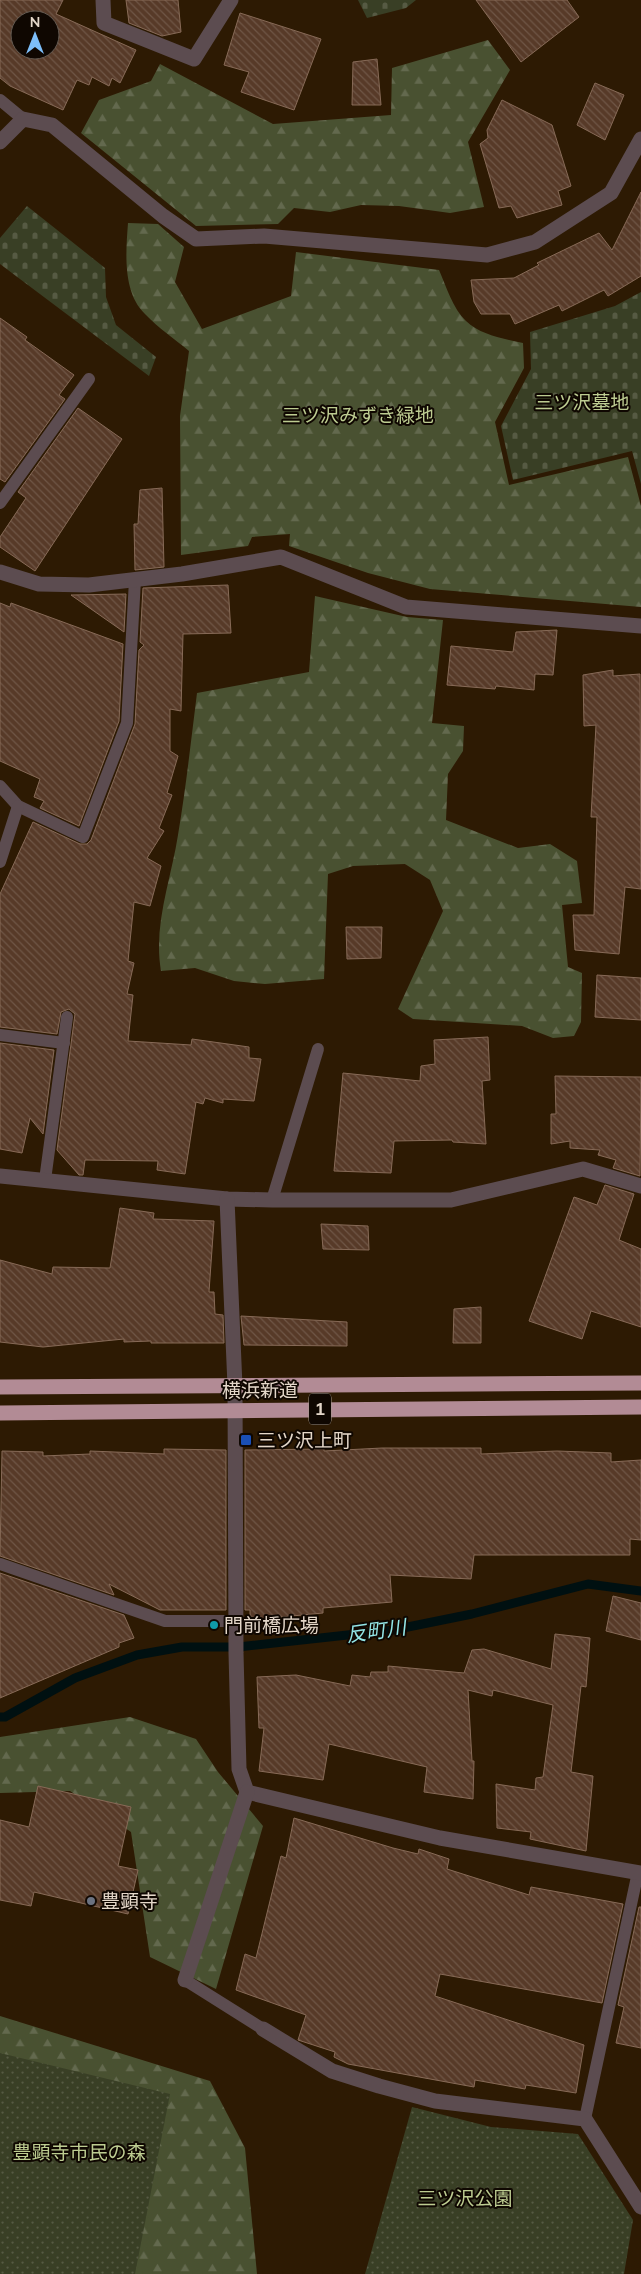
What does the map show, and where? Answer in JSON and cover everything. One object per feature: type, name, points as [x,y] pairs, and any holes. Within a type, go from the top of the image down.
[{"type":"highway","name":"横浜新道","points":[[0,1387],[641,1383]]},
{"type":"highway","name":"横浜新道","points":[[0,1413],[641,1407]]},
{"type":"street","points":[[103,0],[104,23],[194,60],[231,0]]},
{"type":"street","points":[[0,142],[22,119],[52,125],[163,216],[196,239],[264,236],[487,255],[535,242],[610,193],[641,139]]},
{"type":"street","points":[[0,572],[39,584],[90,585],[135,580],[281,557],[406,606],[641,626]]},
{"type":"street","points":[[0,1176],[227,1199],[272,1200],[451,1200],[583,1169],[641,1186]]},
{"type":"street","points":[[185,1980],[247,1792],[238,1769],[235,1386],[227,1199]]},
{"type":"street","points":[[247,1792],[440,1838],[640,1873]]},
{"type":"street","points":[[263,2029],[332,2071],[379,2086],[435,2101],[585,2119],[641,2207]]},
{"type":"lane","points":[[0,100],[22,119]]},
{"type":"lane","points":[[0,504],[89,379]]},
{"type":"lane","points":[[0,786],[18,806],[83,837],[127,723],[135,580]]},
{"type":"lane","points":[[0,862],[18,806]]},
{"type":"lane","points":[[45,1180],[67,1017]]},
{"type":"lane","points":[[0,1035],[64,1043]]},
{"type":"lane","points":[[272,1200],[318,1049]]},
{"type":"lane","points":[[0,1564],[165,1621],[236,1626]]},
{"type":"lane","points":[[585,2119],[640,1873]]},
{"type":"lane","points":[[185,1980],[263,2029]]},
{"type":"green space","points":[[358,0],[416,0],[406,8],[367,18]]},
{"type":"green space","points":[[488,40],[510,70],[468,142],[484,207],[450,213],[399,206],[361,205],[330,212],[294,208],[278,224],[196,226],[81,133],[99,100],[151,81],[160,64],[273,124],[391,115],[392,68]]},
{"type":"green space","points":[[27,206],[105,268],[106,297],[116,325],[156,357],[149,376],[0,264],[0,238]]},
{"type":"green space","name":"三ツ沢みずき緑地","points":[[128,223],[158,224],[184,247],[175,282],[202,329],[291,296],[296,252],[439,270],[454,304],[466,321],[485,333],[523,343],[524,368],[495,422],[509,485],[628,457],[641,506],[641,607],[430,589],[368,573],[289,546],[290,534],[252,537],[248,546],[181,555],[180,416],[189,351],[145,314],[132,294],[126,258]]},
{"type":"green space","name":"三ツ沢墓地","points":[[641,292],[641,484],[632,451],[513,480],[501,426],[531,369],[530,332],[615,306]]},
{"type":"green space","points":[[315,596],[407,617],[443,620],[432,723],[464,726],[463,751],[448,774],[446,820],[518,848],[550,844],[577,861],[582,903],[562,905],[568,967],[582,973],[581,1022],[574,1036],[553,1038],[522,1026],[413,1019],[398,1009],[443,911],[430,880],[405,864],[353,866],[328,874],[324,979],[265,984],[234,981],[195,968],[161,971],[159,937],[161,920],[181,817],[197,693],[309,672]]},
{"type":"green space","points":[[130,1717],[196,1739],[218,1772],[263,1826],[216,1989],[150,1957],[131,1832],[70,1791],[0,1793],[0,1737]]},
{"type":"green space","points":[[0,2016],[210,2081],[245,2148],[257,2274],[0,2274]]},
{"type":"green space","name":"豊顕寺市民の森","points":[[0,2053],[170,2094],[135,2274],[0,2274]]},
{"type":"green space","name":"三ツ沢公園","points":[[412,2107],[491,2127],[578,2134],[633,2220],[624,2274],[365,2274]]},
{"type":"building","points":[[0,0],[63,0],[58,10],[10,10],[10,60],[60,60],[60,16],[136,50],[120,83],[112,78],[109,86],[92,77],[89,85],[77,80],[63,110],[10,86],[0,78]]},
{"type":"building","points":[[126,0],[178,0],[181,32],[162,36],[129,23]]},
{"type":"building","points":[[476,0],[567,0],[579,17],[521,62]]},
{"type":"building","points":[[240,13],[321,39],[294,110],[241,92],[249,72],[224,65]]},
{"type":"building","points":[[377,59],[381,105],[352,105],[353,62]]},
{"type":"building","points":[[595,83],[624,95],[605,140],[577,125]]},
{"type":"building","points":[[502,100],[552,125],[571,186],[558,191],[562,205],[517,218],[511,206],[499,208],[480,144],[488,138],[487,130]]},
{"type":"building","points":[[641,192],[641,276],[608,296],[604,290],[562,311],[559,305],[515,324],[510,314],[481,314],[474,302],[471,280],[514,278],[539,265],[537,263],[599,233],[612,250]]},
{"type":"building","points":[[0,318],[27,337],[25,340],[74,375],[59,395],[65,399],[5,482],[0,479]]},
{"type":"building","points":[[78,408],[122,439],[35,571],[0,547],[0,537],[26,498],[18,492]]},
{"type":"building","points":[[162,488],[164,567],[135,570],[134,524],[138,524],[140,490]]},
{"type":"building","points":[[228,585],[231,633],[183,634],[181,711],[170,709],[170,751],[178,756],[167,793],[172,795],[159,828],[164,831],[147,858],[161,866],[150,906],[134,902],[128,961],[134,963],[127,994],[133,995],[128,1041],[191,1045],[192,1039],[249,1047],[249,1058],[261,1059],[254,1101],[223,1099],[223,1103],[205,1098],[203,1104],[196,1102],[185,1174],[157,1170],[158,1161],[85,1160],[83,1175],[79,1175],[57,1150],[75,1014],[69,1009],[61,1012],[57,1034],[0,1027],[0,894],[33,822],[80,844],[87,844],[91,840],[135,724],[139,650],[144,645],[140,642],[143,588]]},
{"type":"building","points":[[126,594],[124,632],[71,595]]},
{"type":"building","points":[[0,603],[10,607],[11,603],[123,644],[119,721],[79,826],[40,808],[44,801],[34,797],[40,779],[0,761]]},
{"type":"building","points":[[557,630],[553,675],[535,674],[534,690],[496,686],[495,689],[447,685],[451,646],[513,652],[516,632]]},
{"type":"building","points":[[613,670],[613,676],[640,674],[641,889],[625,887],[619,954],[575,950],[573,915],[594,915],[597,817],[591,817],[596,725],[584,726],[583,675]]},
{"type":"building","points":[[346,927],[382,927],[381,958],[347,959]]},
{"type":"building","points":[[597,975],[641,978],[641,1020],[595,1017]]},
{"type":"building","points":[[488,1037],[490,1080],[482,1081],[486,1144],[453,1142],[452,1140],[394,1141],[391,1173],[334,1171],[343,1073],[420,1081],[421,1066],[435,1064],[434,1040]]},
{"type":"building","points":[[0,1043],[54,1050],[43,1134],[30,1118],[22,1153],[0,1149]]},
{"type":"building","points":[[555,1076],[641,1077],[640,1176],[613,1168],[616,1160],[598,1155],[600,1150],[570,1148],[570,1141],[551,1144],[551,1114],[556,1114]]},
{"type":"building","points":[[605,1185],[634,1194],[619,1240],[641,1249],[641,1327],[591,1311],[582,1339],[529,1321],[574,1197],[597,1205]]},
{"type":"building","points":[[120,1208],[154,1213],[153,1219],[214,1221],[209,1292],[214,1292],[215,1314],[223,1315],[224,1343],[124,1342],[124,1339],[43,1347],[0,1342],[0,1260],[52,1274],[53,1267],[110,1268]]},
{"type":"building","points":[[321,1224],[368,1226],[369,1250],[323,1249]]},
{"type":"building","points":[[481,1307],[481,1343],[453,1343],[454,1309]]},
{"type":"building","points":[[241,1316],[347,1322],[347,1346],[244,1345]]},
{"type":"building","points":[[382,1448],[481,1448],[481,1454],[557,1451],[611,1453],[611,1462],[641,1460],[641,1540],[630,1539],[630,1555],[474,1555],[471,1579],[390,1575],[392,1602],[323,1608],[323,1613],[250,1620],[250,1610],[245,1610],[245,1450],[324,1449],[324,1451]]},
{"type":"building","points":[[164,1449],[226,1450],[226,1610],[160,1610],[109,1584],[114,1595],[0,1556],[2,1451],[43,1452],[43,1456],[90,1454],[90,1451],[164,1454]]},
{"type":"building","points":[[0,1573],[124,1615],[134,1638],[119,1643],[119,1647],[0,1698]]},
{"type":"building","points":[[613,1596],[641,1603],[641,1640],[606,1631]]},
{"type":"building","points":[[555,1634],[590,1638],[586,1687],[581,1686],[571,1772],[593,1776],[586,1851],[530,1839],[531,1832],[497,1828],[496,1784],[535,1790],[536,1778],[543,1777],[553,1705],[493,1690],[492,1696],[468,1690],[472,1761],[474,1761],[473,1799],[424,1792],[427,1767],[329,1744],[323,1780],[259,1771],[264,1728],[259,1728],[257,1677],[296,1675],[350,1686],[352,1675],[370,1677],[371,1672],[388,1672],[388,1666],[464,1673],[472,1650],[484,1649],[551,1669]]},
{"type":"building","points":[[38,1786],[131,1807],[118,1866],[138,1870],[128,1914],[34,1892],[31,1906],[0,1900],[0,1820],[29,1827]]},
{"type":"building","points":[[294,1818],[393,1848],[418,1854],[419,1849],[449,1859],[447,1869],[529,1895],[531,1887],[623,1904],[602,2003],[440,1974],[435,1996],[584,2045],[576,2093],[526,2085],[525,2089],[475,2080],[474,2087],[348,2064],[334,2057],[335,2052],[298,2040],[306,2015],[236,1990],[245,1954],[256,1958],[281,1856],[286,1858]]},
{"type":"building","points":[[639,1907],[641,1907],[641,2048],[616,2043],[624,2007],[618,2005]]},
{"type":"waterway","name":"反町川","points":[[0,1717],[5,1717],[75,1678],[137,1655],[182,1647],[238,1647],[393,1630],[472,1614],[588,1584],[641,1591]]},
{"type":"place","name":"三ツ沢上町","points":[[246,1440]]},
{"type":"place","name":"門前橋広場","points":[[214,1625]]},
{"type":"place","name":"豊顕寺","points":[[91,1901]]}]
